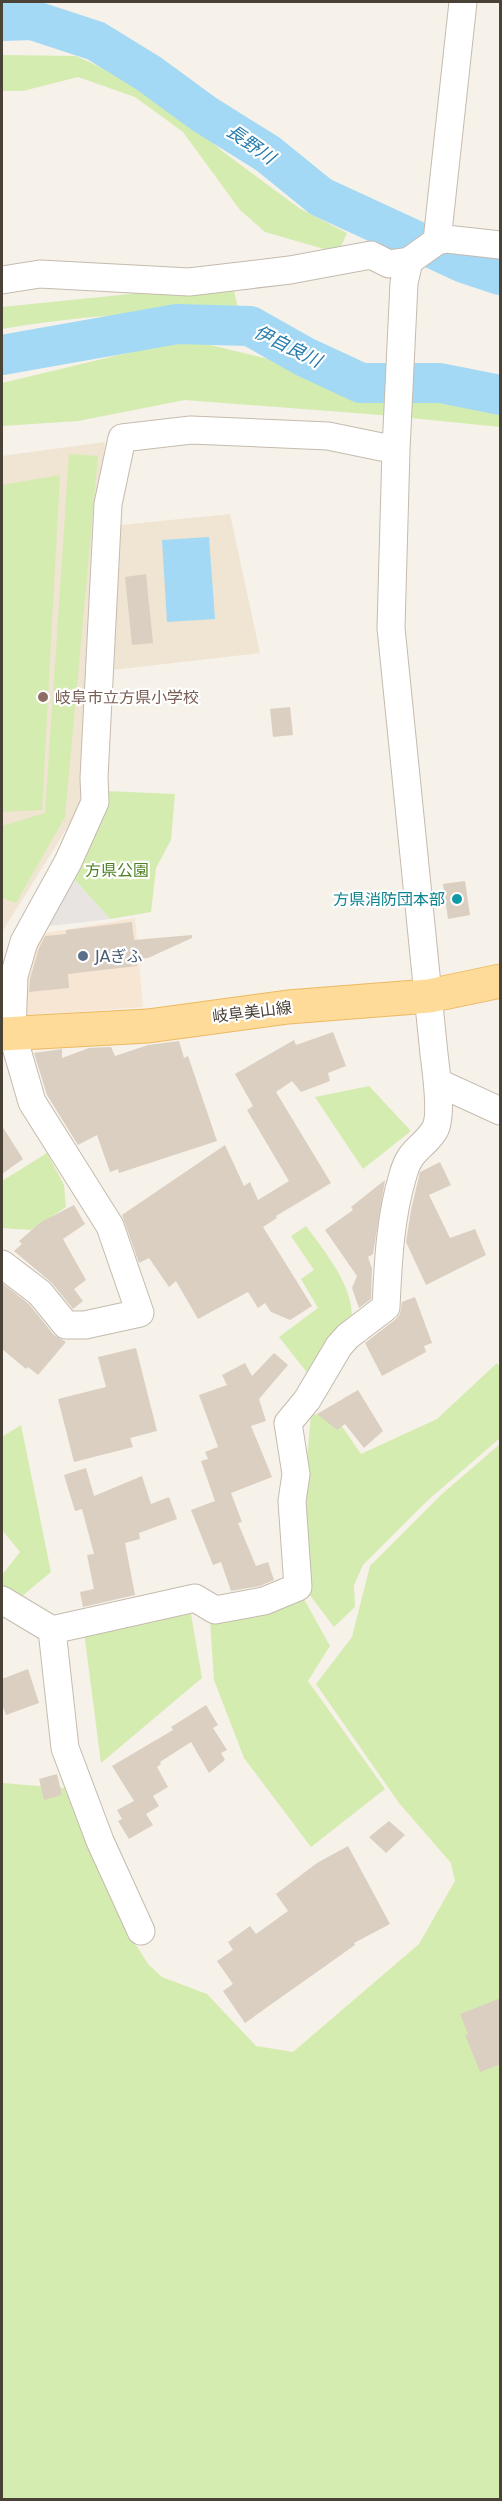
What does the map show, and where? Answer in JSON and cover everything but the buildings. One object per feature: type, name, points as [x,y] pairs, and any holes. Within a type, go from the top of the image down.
[{"type":"main road","name":"岐阜美山線","points":[[7,1034],[148,1026],[288,1007],[429,996],[501,981]]},
{"type":"street","points":[[437,241],[462,2]]},
{"type":"street","points":[[2,1600],[52,1630],[195,1598],[215,1610],[264,1601],[298,1587],[292,1501],[296,1474],[288,1423],[307,1400],[339,1346],[348,1336],[386,1307],[389,1254],[402,1178],[408,1158],[436,1129],[439,1083],[434,1054],[391,628],[396,445],[407,272],[437,241],[446,239],[501,245]]},
{"type":"street","points":[[2,280],[40,274],[189,282],[290,270],[372,255],[407,272]]},
{"type":"street","points":[[2,1264],[40,1293],[66,1325],[85,1325],[140,1313],[111,1226],[32,1101],[7,1034],[14,976],[24,942],[68,862],[95,802],[94,778],[108,504],[122,438],[191,430],[317,435],[396,445]]},
{"type":"street","points":[[439,1083],[501,1111]]},
{"type":"street","points":[[52,1630],[65,1748],[100,1841],[141,1931]]},
{"type":"shaded area","name":"岐阜市立方県小学校","points":[[105,442],[90,587],[80,807],[2,932],[2,456]]},
{"type":"shaded area","name":"岐阜市立方県小学校","points":[[230,514],[260,653],[112,670],[120,525]]},
{"type":"shaded area","points":[[73,878],[110,919],[50,926],[59,879]]},
{"type":"shaded area","name":"JAぎふ","points":[[135,918],[143,1007],[19,1016],[35,935]]},
{"type":"green space","points":[[2,55],[76,56],[163,96],[222,151],[299,208],[347,233],[338,253],[265,232],[240,210],[183,132],[135,97],[78,77],[23,91],[2,91]]},
{"type":"green space","points":[[234,290],[238,309],[90,317],[2,329],[2,307],[140,293]]},
{"type":"green space","points":[[186,339],[306,368],[338,385],[500,405],[500,427],[185,400],[78,421],[2,426],[2,383]]},
{"type":"green space","points":[[69,454],[98,456],[65,817],[16,903],[2,898],[2,826],[45,813]]},
{"type":"green space","points":[[60,475],[42,810],[2,812],[2,485]]},
{"type":"green space","name":"方県公園","points":[[106,791],[175,794],[171,840],[156,868],[151,912],[110,919],[73,878]]},
{"type":"green space","points":[[369,1086],[411,1131],[363,1169],[315,1097]]},
{"type":"green space","points":[[47,1153],[64,1185],[66,1207],[31,1230],[2,1228],[2,1181]]},
{"type":"green space","points":[[306,1226],[334,1266],[348,1296],[352,1311],[351,1326],[346,1342],[316,1384],[279,1337],[318,1308],[301,1279],[314,1270],[291,1236]]},
{"type":"green space","points":[[497,1363],[500,1368],[500,1438],[427,1501],[363,1565],[354,1585],[355,1607],[334,1627],[306,1590],[307,1460],[311,1415],[332,1412],[361,1454],[437,1419]]},
{"type":"green space","points":[[21,1425],[51,1572],[15,1602],[2,1592],[2,1575],[20,1552],[2,1530],[2,1437]]},
{"type":"green space","points":[[500,1444],[500,2499],[2,2499],[2,1783],[76,1789],[128,1932],[148,1964],[162,1977],[207,1994],[256,2046],[293,2052],[419,1944],[455,1881],[451,1863],[399,1803],[316,1684],[352,1637],[370,1566],[442,1494]]},
{"type":"green space","points":[[300,1592],[330,1646],[308,1681],[385,1789],[311,1847],[244,1758],[214,1680],[210,1620]]},
{"type":"green space","points":[[191,1614],[202,1678],[101,1763],[84,1632]]},
{"type":"water","points":[[209,537],[215,619],[167,622],[162,540]]},
{"type":"waterway","name":"長野川","points":[[2,21],[32,20],[96,41],[148,73],[204,114],[268,154],[321,197],[464,263],[500,275]]},
{"type":"waterway","name":"伊自良川","points":[[2,355],[177,324],[250,326],[305,357],[361,383],[440,383],[500,395]]},
{"type":"place","name":"岐阜市立方県小学校","points":[[43,697]]},
{"type":"place","name":"方県消防団本部","points":[[457,899]]},
{"type":"place","name":"JAぎふ","points":[[83,956]]}]
